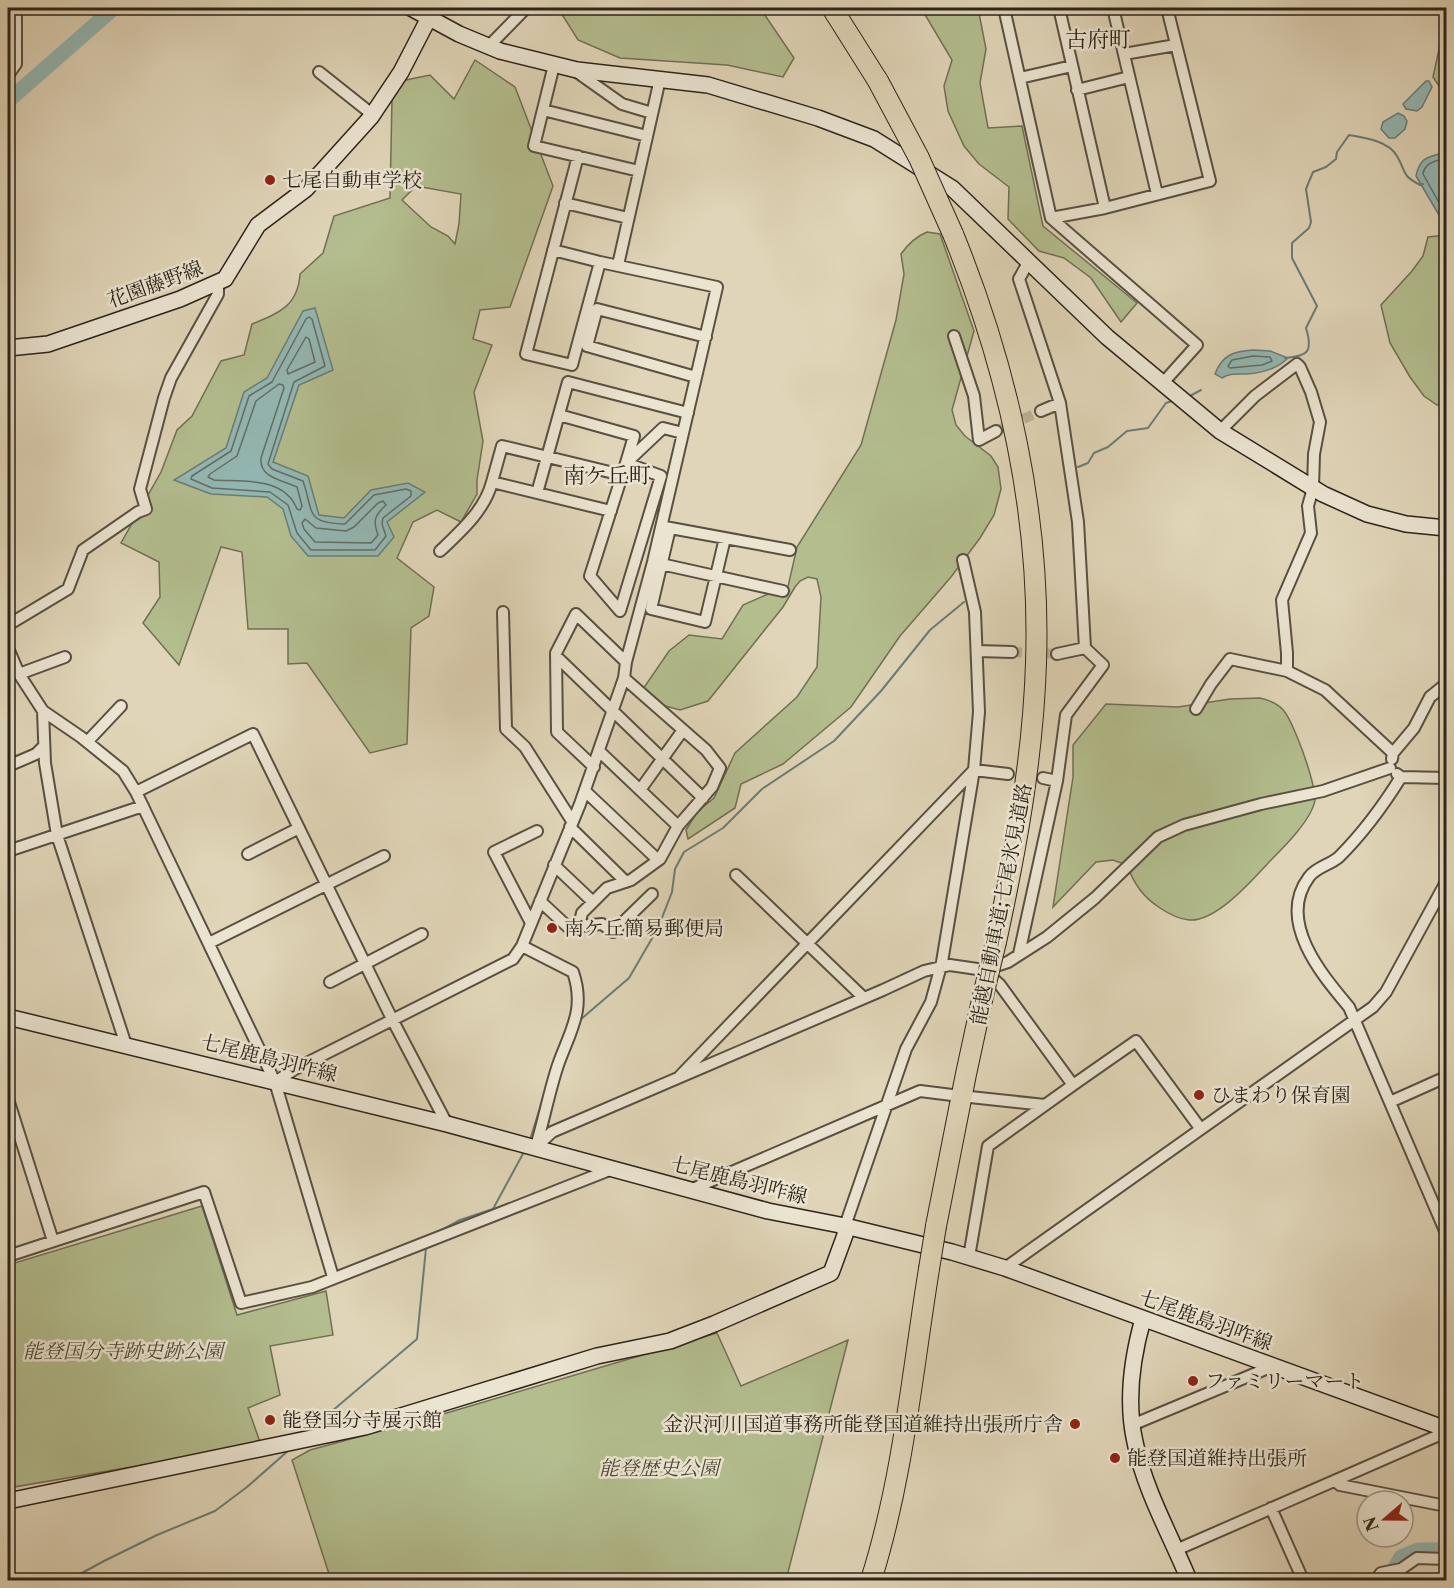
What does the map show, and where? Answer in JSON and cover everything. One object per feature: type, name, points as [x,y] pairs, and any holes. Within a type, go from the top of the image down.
[{"type":"highway","name":"能越自動車道;七尾氷見道路","points":[[832,8],[878,81],[919,158],[953,234],[985,317],[1012,417],[1028,513],[1034,580],[1036,662],[1028,770],[1020,825],[963,1084],[936,1226],[900,1462],[882,1547],[871,1581]]},
{"type":"street","points":[[8,75],[15,64],[16,8]]},
{"type":"street","points":[[411,8],[431,12],[459,34],[489,46],[554,65],[708,85],[818,118],[874,139],[952,188],[1076,309],[1220,431],[1313,488],[1367,514],[1406,524],[1446,528]]},
{"type":"street","points":[[489,46],[526,8]]},
{"type":"street","points":[[1004,8],[1051,218],[1197,345],[1162,384]]},
{"type":"street","points":[[1059,8],[1106,208]]},
{"type":"street","points":[[1113,8],[1157,194]]},
{"type":"street","points":[[1051,218],[1106,208],[1210,181],[1167,8]]},
{"type":"street","name":"花園藤野線","points":[[8,348],[48,344],[152,309],[218,283],[229,272],[258,225],[306,189],[373,115],[401,72],[431,12]]},
{"type":"street","points":[[1124,54],[1176,45]]},
{"type":"street","points":[[554,65],[534,146],[639,171]]},
{"type":"street","points":[[1020,78],[1072,66]]},
{"type":"street","points":[[573,69],[622,104],[652,113]]},
{"type":"street","points":[[319,72],[373,115]]},
{"type":"street","points":[[1077,90],[1129,77]]},
{"type":"street","points":[[618,265],[660,79]]},
{"type":"street","points":[[543,110],[647,136]]},
{"type":"street","points":[[578,156],[526,354],[572,365],[600,262]]},
{"type":"street","points":[[565,203],[628,218]]},
{"type":"street","points":[[553,250],[717,287],[683,434],[651,609],[705,622],[725,538]]},
{"type":"street","points":[[1019,954],[1057,781],[1066,715],[1103,665],[1084,648],[1078,522],[1060,403],[1019,279],[1029,261]]},
{"type":"street","points":[[8,625],[69,589],[82,550],[146,508],[140,496],[140,489],[164,398],[171,378],[218,294],[218,283]]},
{"type":"street","points":[[696,377],[587,346],[597,309],[706,337]]},
{"type":"street","points":[[954,336],[974,396],[979,440],[996,431]]},
{"type":"street","points":[[1220,431],[1255,396],[1297,364],[1300,367],[1320,422],[1314,454],[1313,488],[1308,506],[1311,533],[1282,600],[1287,671]]},
{"type":"street","points":[[537,494],[568,382],[688,413]]},
{"type":"street","points":[[1041,411],[1060,403]]},
{"type":"street","points":[[559,415],[650,440]]},
{"type":"street","points":[[626,463],[663,428],[683,434]]},
{"type":"street","points":[[626,463],[662,476],[620,610],[590,576],[634,435]]},
{"type":"street","points":[[440,551],[469,523],[491,489],[502,446],[622,475]]},
{"type":"street","points":[[492,482],[611,511]]},
{"type":"street","points":[[666,527],[790,550]]},
{"type":"street","points":[[275,1082],[295,1069],[513,959],[522,946],[594,767],[624,678],[626,662],[666,527]]},
{"type":"street","points":[[8,1501],[365,1427],[597,1356],[670,1341],[831,1273],[906,1049],[931,1002],[941,967],[974,770],[979,712],[975,612],[963,560]]},
{"type":"street","points":[[661,564],[783,591]]},
{"type":"street","points":[[503,612],[506,729],[525,747],[571,824],[626,882]]},
{"type":"street","points":[[594,767],[557,732],[556,656],[576,614],[626,662]]},
{"type":"street","points":[[8,648],[19,674],[43,711],[123,771],[136,792],[275,1082],[333,1277]]},
{"type":"street","points":[[1057,654],[1084,648]]},
{"type":"street","points":[[978,651],[1012,652]]},
{"type":"street","points":[[556,656],[703,798]]},
{"type":"street","points":[[19,674],[64,657]]},
{"type":"street","points":[[1196,709],[1230,659],[1287,671],[1325,690],[1393,753]]},
{"type":"street","points":[[579,926],[582,913],[607,888],[631,880],[658,860],[678,826],[712,787],[720,768],[706,750],[624,678]]},
{"type":"street","points":[[1390,768],[1393,753],[1414,728],[1430,697],[1446,684]]},
{"type":"street","points":[[87,742],[121,706]]},
{"type":"street","points":[[43,711],[45,763],[57,835],[126,1045]]},
{"type":"street","points":[[640,790],[683,730]]},
{"type":"street","points":[[136,792],[253,734],[392,1020],[447,1124]]},
{"type":"street","points":[[8,766],[36,754],[44,746]]},
{"type":"street","points":[[599,751],[678,826]]},
{"type":"street","points":[[1390,768],[1401,777],[1446,778]]},
{"type":"street","points":[[530,1147],[552,1132],[924,971],[950,965],[984,970],[1008,962],[1047,937],[1095,898],[1158,837],[1184,825],[1261,804],[1323,791],[1390,768]]},
{"type":"street","points":[[974,770],[1008,774]]},
{"type":"street","points":[[678,1078],[974,770]]},
{"type":"street","points":[[1401,777],[1380,810],[1337,859],[1310,875],[1298,899],[1302,937],[1309,953],[1330,985],[1349,1007],[1356,1021],[1446,1233]]},
{"type":"street","points":[[1043,778],[1057,781]]},
{"type":"street","points":[[585,791],[658,860]]},
{"type":"street","points":[[8,851],[143,806]]},
{"type":"street","points":[[248,854],[299,828]]},
{"type":"street","points":[[531,923],[494,852],[537,831]]},
{"type":"street","points":[[209,944],[384,856]]},
{"type":"street","points":[[554,865],[593,902]]},
{"type":"street","points":[[736,875],[864,998]]},
{"type":"street","points":[[1005,1268],[1373,1007],[1386,992],[1446,882]]},
{"type":"street","points":[[540,901],[569,928],[602,924],[613,932],[652,894]]},
{"type":"street","points":[[330,982],[422,934]]},
{"type":"street","points":[[522,946],[573,972],[579,989],[574,1025],[530,1147]]},
{"type":"street","points":[[984,970],[1000,985],[1073,1085]]},
{"type":"street","name":"七尾鹿島羽咋線","points":[[8,1017],[447,1124],[768,1211],[846,1226],[969,1257],[1005,1268],[1446,1431]]},
{"type":"street","points":[[969,1257],[988,1146],[1136,1041],[1200,1128]]},
{"type":"street","points":[[1390,1102],[1446,1077]]},
{"type":"street","points":[[690,1190],[920,1091],[952,1095]]},
{"type":"street","points":[[970,1096],[1045,1105]]},
{"type":"street","points":[[8,1099],[53,1241]]},
{"type":"street","points":[[8,1256],[204,1192],[241,1304],[312,1287],[612,1169]]},
{"type":"street","points":[[1143,1319],[1133,1364],[1131,1394],[1135,1444],[1147,1482],[1189,1581]]},
{"type":"street","points":[[1132,1425],[1273,1366]]},
{"type":"street","points":[[1176,1550],[1446,1431]]},
{"type":"street","points":[[1335,1480],[1340,1485],[1446,1506]]},
{"type":"street","points":[[1271,1508],[1303,1581]]},
{"type":"street","points":[[1376,1581],[1381,1572],[1393,1570],[1417,1558],[1446,1559]]},
{"type":"green space","points":[[558,8],[760,8],[794,58],[783,77],[727,65],[620,58],[578,40]]},
{"type":"green space","points":[[921,8],[978,8],[986,49],[980,83],[988,128],[1022,126],[1043,226],[1137,303],[1121,322],[1091,278],[1064,258],[1039,251],[1008,219],[1009,187],[979,164],[964,146],[948,111],[944,86],[952,60]]},
{"type":"green space","points":[[1446,17],[1446,96],[1433,77]]},
{"type":"green space","points":[[475,60],[515,87],[553,186],[510,307],[480,310],[473,339],[492,345],[474,392],[483,441],[477,494],[461,522],[437,510],[413,522],[397,558],[434,587],[429,616],[411,628],[407,744],[370,753],[307,663],[288,664],[288,629],[248,629],[242,552],[221,547],[179,665],[143,623],[160,597],[159,562],[121,543],[161,472],[177,430],[192,416],[221,361],[244,355],[252,324],[279,312],[291,301],[300,274],[323,253],[334,216],[390,198],[392,99],[401,81],[430,75],[454,99]],"holes":[[[416,186],[461,194],[455,244],[448,236],[431,227],[402,200]]]},
{"type":"green space","points":[[927,232],[940,234],[974,331],[952,410],[956,425],[965,436],[991,456],[998,467],[1001,489],[994,515],[951,577],[900,636],[851,707],[783,764],[741,784],[735,808],[688,839],[686,830],[697,812],[714,798],[735,753],[797,697],[817,667],[821,597],[817,579],[808,577],[800,581],[783,607],[708,701],[680,710],[651,702],[643,689],[669,651],[689,635],[722,639],[743,605],[768,594],[787,591],[797,547],[861,445],[896,320],[904,274],[901,254],[912,241]]},
{"type":"green space","points":[[1446,235],[1446,405],[1437,405],[1424,396],[1390,343],[1381,305],[1423,256],[1428,237]]},
{"type":"green space","points":[[1260,698],[1276,704],[1285,712],[1306,760],[1315,800],[1309,815],[1297,832],[1245,887],[1223,907],[1200,919],[1189,920],[1170,914],[1154,904],[1140,890],[1127,865],[1113,860],[1096,862],[1053,907],[1073,777],[1073,745],[1106,704],[1178,707],[1230,699]]},
{"type":"green space","name":"能登国分寺跡史跡公園","points":[[202,1206],[237,1315],[326,1291],[333,1335],[270,1346],[280,1395],[248,1408],[261,1445],[8,1488],[8,1265]]},
{"type":"green space","name":"能登歴史公園","points":[[717,1333],[741,1386],[848,1340],[786,1580],[331,1580],[292,1460],[310,1450],[450,1412]]},
{"type":"water","points":[[1426,81],[1429,81],[1432,87],[1422,107],[1417,111],[1406,109],[1403,104]]},
{"type":"water","points":[[1398,113],[1407,121],[1405,129],[1395,138],[1389,138],[1381,129],[1383,122]]},
{"type":"water","points":[[1446,152],[1446,227],[1416,176],[1420,165],[1426,158]]},
{"type":"water","points":[[315,308],[333,370],[299,385],[273,462],[308,476],[319,515],[344,518],[371,490],[408,483],[425,492],[387,522],[394,537],[378,556],[308,556],[291,536],[283,509],[267,497],[211,494],[174,480],[226,448],[244,392],[267,378],[303,311]]},
{"type":"water","points":[[1253,350],[1270,351],[1288,358],[1274,368],[1258,373],[1222,378],[1215,374],[1225,358]]},
{"type":"waterway","points":[[8,101],[114,8]]},
{"type":"waterway","points":[[1285,358],[1299,356],[1307,351],[1309,342],[1306,328],[1317,306],[1292,258],[1292,243],[1309,228],[1311,222],[1306,189],[1313,172],[1326,167],[1336,159],[1337,152],[1349,135],[1376,141],[1388,147],[1397,156],[1407,175],[1420,185],[1423,184]]},
{"type":"waterway","points":[[1188,397],[1201,390]]},
{"type":"waterway","points":[[1078,467],[1088,463],[1094,453],[1108,447],[1127,431],[1148,428],[1166,403],[1172,401]]},
{"type":"waterway","points":[[580,1020],[629,978],[658,928],[672,892],[675,869],[684,852],[723,828],[762,789],[834,741],[881,691],[930,630],[964,602]]},
{"type":"waterway","points":[[560,1045],[565,1034]]},
{"type":"waterway","points":[[530,1140],[547,1085]]},
{"type":"waterway","points":[[438,1232],[460,1220],[493,1209],[525,1150]]},
{"type":"waterway","points":[[312,1428],[417,1339],[426,1248]]},
{"type":"waterway","points":[[69,1580],[157,1535],[215,1511],[247,1487],[289,1450]]},
{"type":"waterway","points":[[1388,1580],[1401,1557],[1418,1550],[1446,1550]]},
{"type":"tunnel","points":[[996,431],[1041,411]]},
{"type":"tunnel","points":[[1012,652],[1057,654]]},
{"type":"place","name":"七尾自動車学校","points":[[270,180]]},
{"type":"place","name":"南ケ丘簡易郵便局","points":[[552,928]]},
{"type":"place","name":"ひまわり保育園","points":[[1199,1095]]},
{"type":"place","name":"ファミリーマート","points":[[1193,1381]]},
{"type":"place","name":"能登国分寺展示館","points":[[270,1420]]},
{"type":"place","name":"金沢河川国道事務所能登国道維持出張所庁舎","points":[[1075,1424]]},
{"type":"place","name":"能登国道維持出張所","points":[[1115,1458]]},
{"type":"district","name":"古府町","points":[[1098,39]]},
{"type":"district","name":"南ケ丘町","points":[[607,475]]}]
